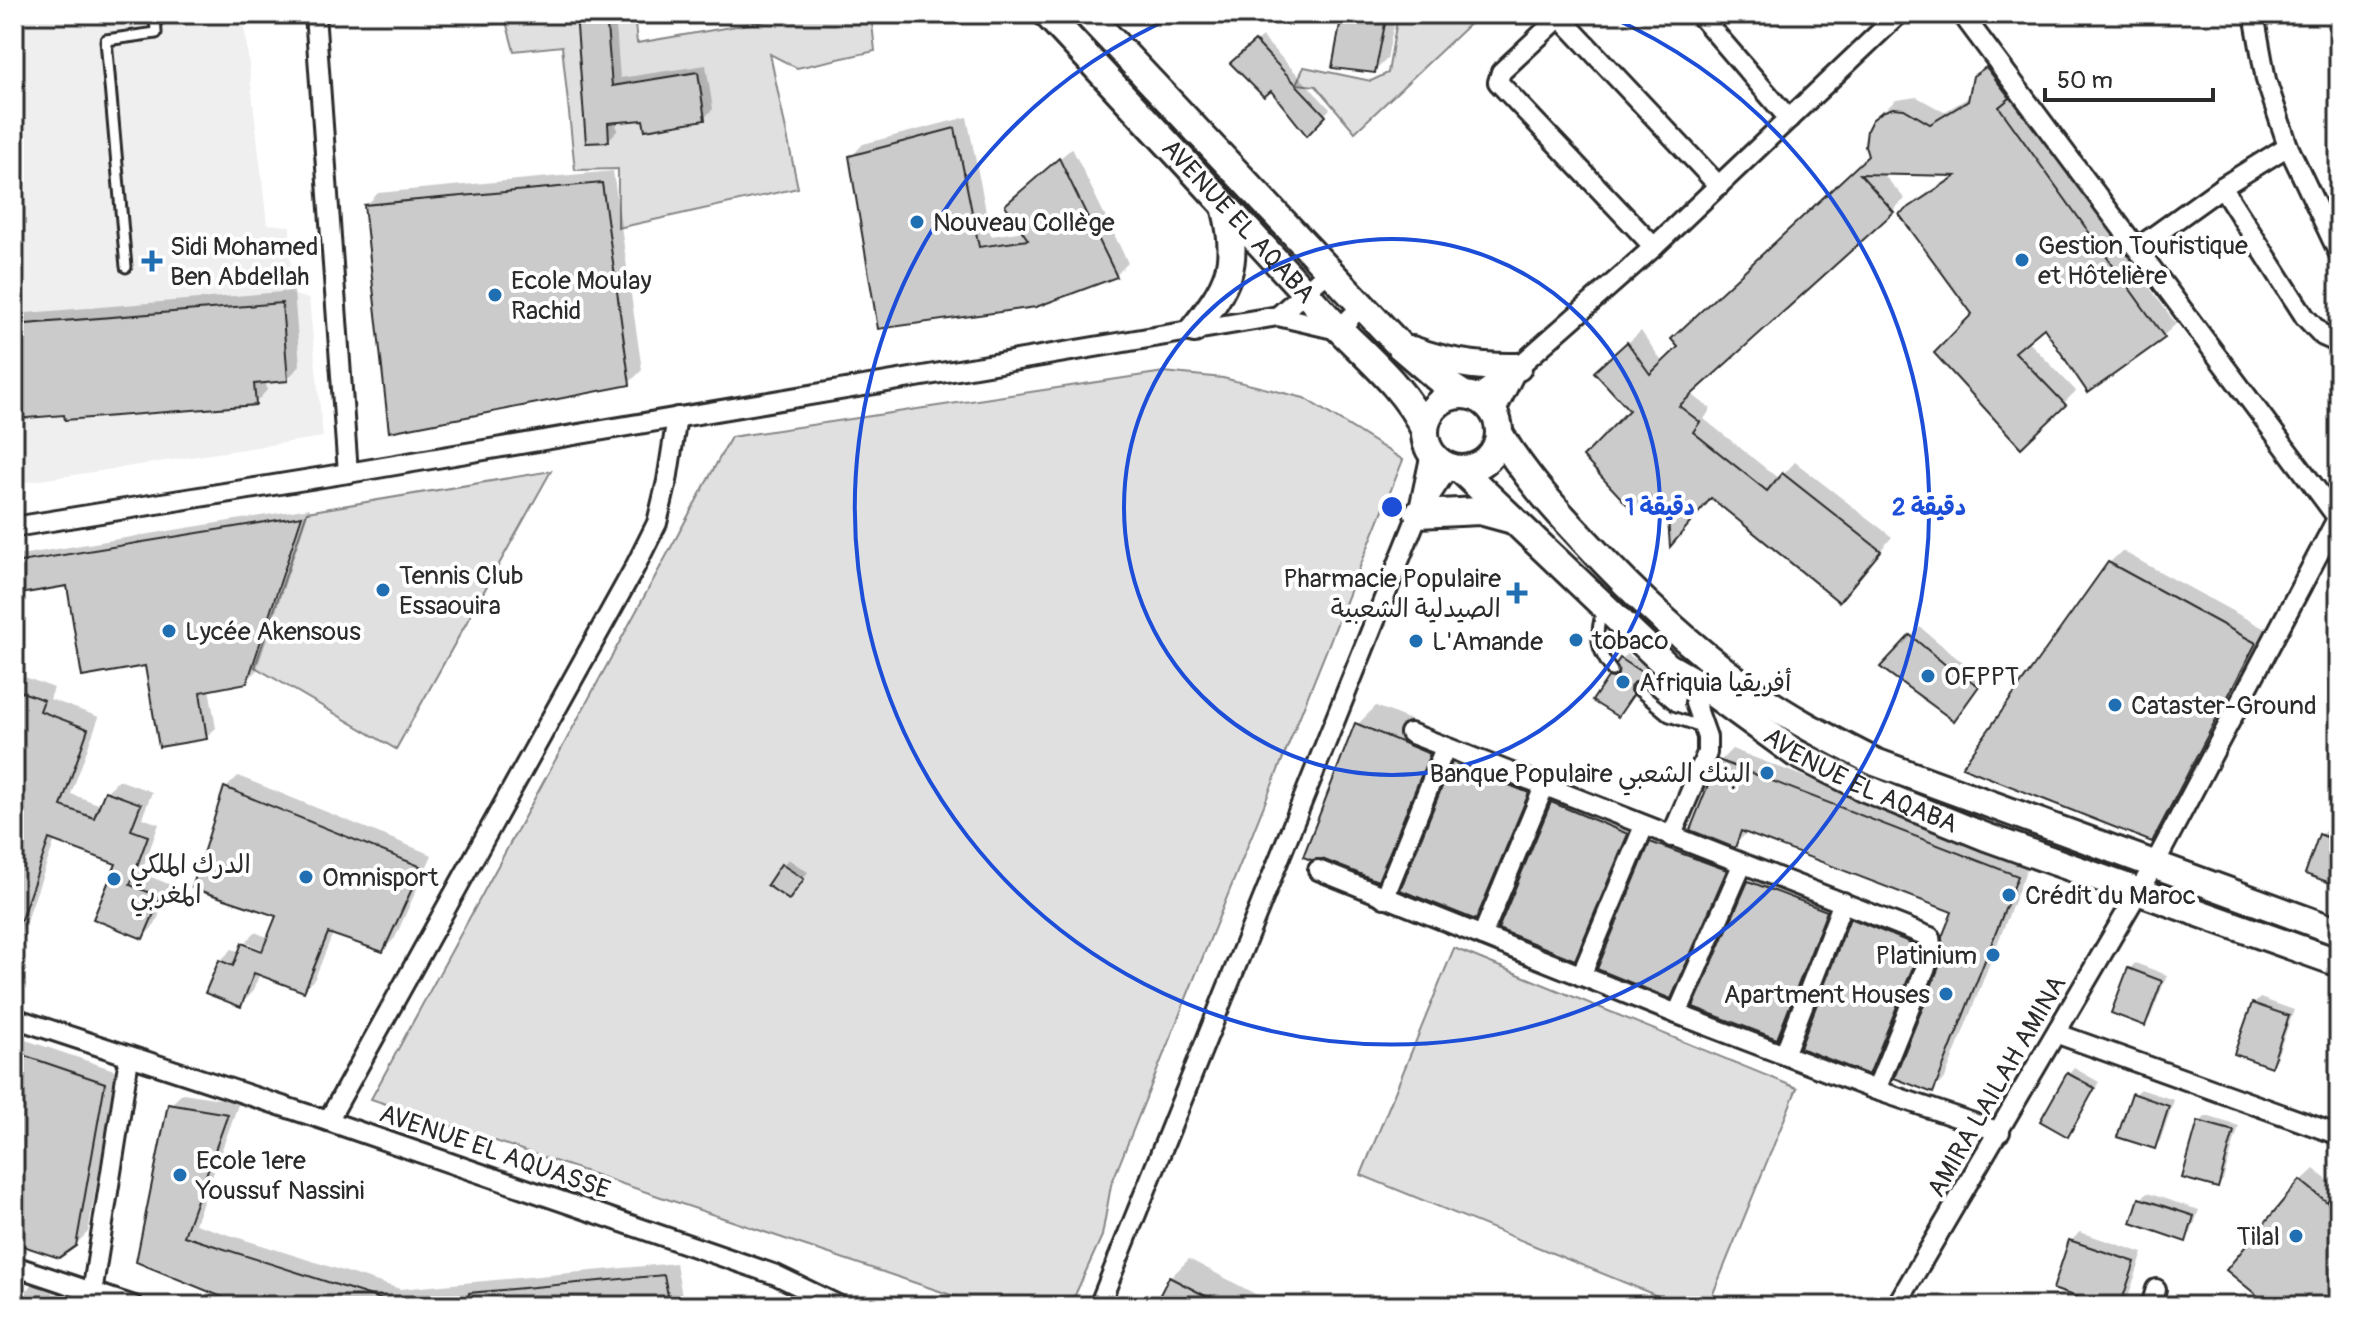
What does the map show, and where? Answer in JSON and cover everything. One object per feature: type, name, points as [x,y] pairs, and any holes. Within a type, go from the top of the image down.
[{"type":"main road","name":"AVENUE EL AQABA","points":[[1047,14],[1338,330],[1404,396],[1417,412],[1441,455],[1517,521],[1701,696],[1795,753],[1865,788],[1986,837],[2339,963]]},
{"type":"main road","name":"AVENUE EL AQABA","points":[[1087,14],[1331,269],[1401,347],[1436,377],[1469,396]]},
{"type":"main road","points":[[1194,329],[1218,298],[1232,266],[1233,235],[1225,206]]},
{"type":"main road","points":[[1401,347],[1434,358],[1486,367],[1518,367]]},
{"type":"main road","points":[[1452,396],[1469,396],[1485,403],[1497,424],[1491,455],[1482,463],[1441,455],[1433,409],[1452,396]]},
{"type":"main road","name":"AVENUE EL AQABA","points":[[1497,424],[1514,459],[1542,496],[1624,582],[1686,639],[1744,686],[1808,727],[1875,762],[2339,932]]},
{"type":"main road","points":[[1418,514],[1480,511],[1517,521]]},
{"type":"street","points":[[315,14],[348,473]]},
{"type":"street","points":[[1469,396],[1518,367],[1654,247],[1899,14]]},
{"type":"street","points":[[1962,14],[2338,516]]},
{"type":"street","points":[[2254,14],[2266,80],[2288,146],[2339,254]]},
{"type":"street","points":[[1654,247],[1498,82],[1501,72],[1562,15],[1719,186]]},
{"type":"street","points":[[1707,17],[1789,119]]},
{"type":"street","points":[[2137,248],[2222,187],[2288,146]]},
{"type":"street","points":[[2222,187],[2305,317],[2323,336],[2339,343]]},
{"type":"street","points":[[1278,316],[1331,269]]},
{"type":"street","points":[[14,527],[1278,316],[1338,330],[1363,305]]},
{"type":"street","points":[[1497,424],[1518,367]]},
{"type":"street","points":[[328,1121],[657,523],[677,417]]},
{"type":"street","points":[[1099,1306],[1441,455]]},
{"type":"street","name":"AMIRA LAILAH AMINA","points":[[1896,1306],[2139,892],[2338,516]]},
{"type":"street","points":[[1671,837],[1707,753],[1701,696]]},
{"type":"street","points":[[1410,733],[1930,937],[1932,952],[1876,1090]]},
{"type":"street","points":[[1384,898],[1445,748]]},
{"type":"street","points":[[1482,936],[1544,787]]},
{"type":"street","points":[[1581,976],[1644,826]]},
{"type":"street","points":[[1677,1014],[1742,865]]},
{"type":"street","points":[[1318,870],[1677,1014],[1876,1090],[2000,1132]]},
{"type":"street","points":[[1784,1055],[1843,902]]},
{"type":"street","name":"AVENUE EL AQUASSE","points":[[14,1018],[328,1121],[776,1275],[840,1306]]},
{"type":"street","points":[[2058,1034],[2339,1135]]},
{"type":"street","points":[[91,1298],[129,1058]]},
{"type":"street","points":[[14,1266],[91,1298],[134,1306]]},
{"type":"lane","points":[[126,267],[106,40],[156,33],[155,14]]},
{"type":"lane","points":[[1603,606],[1597,644],[1600,656],[1612,671]]},
{"type":"lane","points":[[1637,689],[1669,716],[1696,725],[1701,696]]},
{"type":"shaded area","name":"Sidi Mohamed Ben Abdellah","points":[[14,14],[243,14],[267,224],[290,226],[291,294],[309,299],[323,437],[14,484]]},
{"type":"shaded area","points":[[504,14],[634,14],[637,43],[806,14],[871,14],[875,51],[797,68],[770,54],[798,188],[618,228],[618,169],[575,170],[562,46],[514,51]]},
{"type":"shaded area","points":[[1398,14],[1480,14],[1355,132],[1316,86],[1296,84],[1304,67],[1371,81],[1388,73]]},
{"type":"shaded area","points":[[1164,372],[1223,378],[1304,398],[1403,460],[1111,1185],[1102,1236],[1070,1306],[977,1306],[371,1099],[731,437]]},
{"type":"shaded area","name":"Tennis Club Essaouira","points":[[551,471],[396,749],[255,667],[307,512]]},
{"type":"shaded area","points":[[1454,948],[1797,1088],[1708,1306],[1682,1306],[1361,1175]]},
{"type":"building","points":[[576,14],[606,14],[612,86],[698,72],[705,120],[645,130],[643,120],[608,123],[609,142],[586,143]]},
{"type":"building","points":[[1342,14],[1387,14],[1375,73],[1332,68]]},
{"type":"building","points":[[1255,41],[1326,116],[1307,136],[1271,91],[1264,97],[1230,63]]},
{"type":"building","points":[[1986,67],[2010,98],[1999,107],[2165,338],[2088,393],[2044,328],[2015,352],[2066,405],[2021,448],[1934,353],[1972,314],[1899,214],[1956,176],[1860,174],[1894,212],[1679,406],[1700,422],[1693,432],[1767,491],[1782,473],[1881,551],[1839,602],[1711,498],[1670,547],[1668,518],[1650,497],[1632,510],[1583,457],[1629,410],[1594,372],[1627,342],[1650,374],[1678,347],[1671,339],[1868,156],[1865,146],[1872,120],[1893,108],[1904,109],[1930,124],[1968,101],[1973,76]]},
{"type":"building","name":"Nouveau Collège","points":[[955,128],[979,247],[1028,240],[1005,205],[1059,158],[1117,277],[1036,307],[878,329],[849,156]]},
{"type":"building","name":"Ecole Moulay Rachid","points":[[602,183],[630,385],[389,432],[364,205]]},
{"type":"building","points":[[282,303],[288,381],[254,384],[256,405],[65,420],[64,415],[14,419],[14,325]]},
{"type":"building","name":"Lycée Akensous","points":[[302,516],[247,683],[200,692],[207,739],[159,747],[145,666],[82,677],[67,586],[14,595],[14,563]]},
{"type":"building","name":"Cataster-Ground","points":[[2108,562],[2256,643],[2152,842],[1962,767]]},
{"type":"building","name":"OFPPT","points":[[1910,635],[1948,667],[1979,686],[1954,721],[1880,667]]},
{"type":"building","name":"Afriquia أفريقيا","points":[[1620,658],[1646,675],[1641,683],[1631,685],[1633,695],[1618,717],[1592,701],[1608,677],[1618,675],[1616,664]]},
{"type":"building","points":[[14,689],[44,700],[40,711],[88,729],[61,806],[94,818],[105,791],[141,804],[131,830],[148,836],[130,885],[161,897],[143,939],[93,919],[116,864],[49,839],[17,931],[14,930]]},
{"type":"building","points":[[1355,723],[1430,754],[1378,881],[1322,859],[1303,857]]},
{"type":"building","name":"Apartment Houses","points":[[1718,760],[2018,876],[1933,1093],[1894,1078],[1943,957],[1942,937],[1952,912],[1741,831],[1735,848],[1690,830]]},
{"type":"building","points":[[1452,762],[1529,793],[1476,920],[1400,890]]},
{"type":"building","name":"Omnisport","points":[[224,787],[422,867],[383,952],[328,933],[304,992],[254,973],[241,1007],[205,993],[219,960],[233,966],[242,943],[262,951],[276,916],[192,888]]},
{"type":"building","points":[[1551,802],[1628,834],[1575,960],[1498,929]]},
{"type":"building","points":[[2319,834],[2339,842],[2339,886],[2305,874]]},
{"type":"building","points":[[1650,842],[1727,870],[1671,999],[1597,969]]},
{"type":"building","points":[[781,864],[804,879],[789,900],[767,885]]},
{"type":"building","points":[[1748,881],[1827,911],[1777,1039],[1693,1007]]},
{"type":"building","points":[[1850,918],[1919,946],[1920,950],[1869,1075],[1800,1048]]},
{"type":"building","points":[[2128,968],[2162,981],[2145,1026],[2111,1013]]},
{"type":"building","points":[[2252,1003],[2289,1016],[2271,1067],[2234,1054]]},
{"type":"building","points":[[14,1052],[105,1083],[76,1246],[59,1258],[14,1243]]},
{"type":"building","points":[[2067,1073],[2095,1088],[2068,1137],[2040,1121]]},
{"type":"building","points":[[2132,1093],[2169,1106],[2155,1149],[2117,1137]]},
{"type":"building","name":"Ecole 1ere Youssuf Nassini","points":[[168,1104],[228,1114],[184,1236],[390,1302],[389,1306],[244,1306],[136,1262]]},
{"type":"building","points":[[2198,1121],[2234,1131],[2218,1188],[2182,1178]]},
{"type":"building","name":"Tilal","points":[[2300,1180],[2327,1202],[2339,1188],[2339,1306],[2270,1306],[2226,1270]]},
{"type":"building","points":[[2139,1198],[2194,1216],[2186,1242],[2131,1223]]},
{"type":"building","points":[[2069,1240],[2135,1262],[2120,1306],[2103,1306],[2053,1289]]},
{"type":"building","points":[[664,1275],[670,1306],[470,1306],[469,1293]]},
{"type":"building","points":[[1169,1277],[1225,1306],[1154,1306]]},
{"type":"place","name":"Nouveau Collège","points":[[917,222]]},
{"type":"place","name":"Gestion Touristique et Hôtelière","points":[[2022,260]]},
{"type":"place","name":"Sidi Mohamed Ben Abdellah","points":[[152,261]]},
{"type":"place","name":"Ecole Moulay Rachid","points":[[495,295]]},
{"type":"place","name":"Tennis Club Essaouira","points":[[383,590]]},
{"type":"place","name":"Pharmacie Populaire الصيدلية الشعبية","points":[[1517,593]]},
{"type":"place","name":"Lycée Akensous","points":[[169,631]]},
{"type":"place","name":"tobaco","points":[[1576,640]]},
{"type":"place","name":"L'Amande","points":[[1416,641]]},
{"type":"place","name":"OFPPT","points":[[1928,676]]},
{"type":"place","name":"Afriquia أفريقيا","points":[[1623,682]]},
{"type":"place","name":"Cataster-Ground","points":[[2115,705]]},
{"type":"place","name":"Banque Populaire البنك الشعبي","points":[[1767,773]]},
{"type":"place","name":"Omnisport","points":[[306,877]]},
{"type":"place","name":"الدرك الملكي المغربي","points":[[114,879]]},
{"type":"place","name":"Crédit du Maroc","points":[[2009,895]]},
{"type":"place","name":"Platinium","points":[[1993,955]]},
{"type":"place","name":"Apartment Houses","points":[[1946,994]]},
{"type":"place","name":"Ecole 1ere Youssuf Nassini","points":[[180,1175]]},
{"type":"place","name":"Tilal","points":[[2296,1236]]}]
